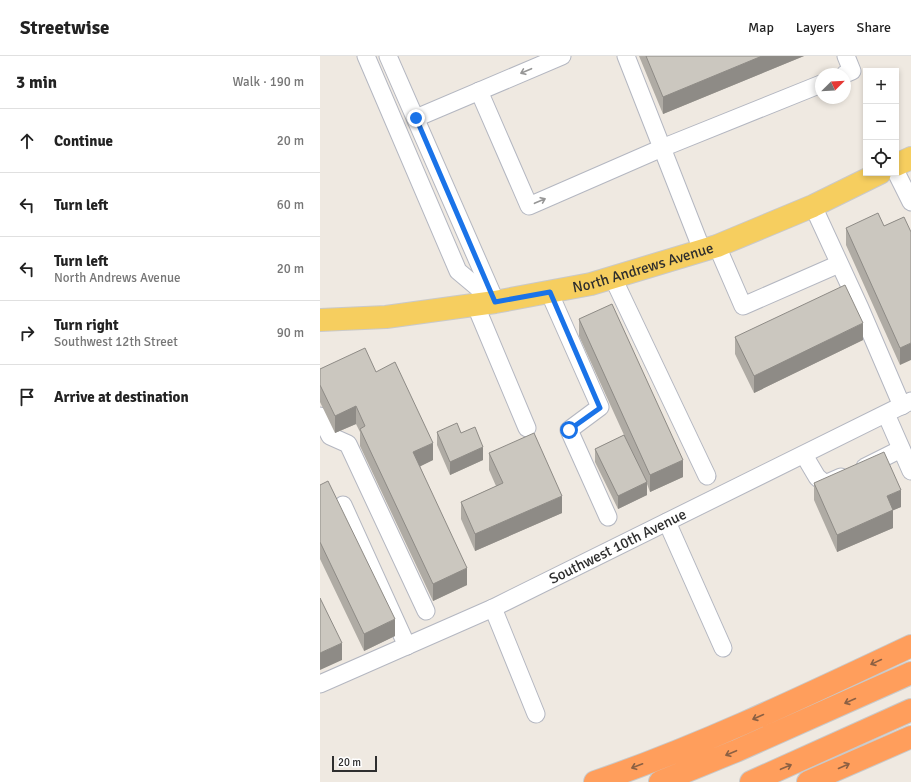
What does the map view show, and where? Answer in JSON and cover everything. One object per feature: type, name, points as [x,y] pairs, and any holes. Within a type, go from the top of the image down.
[{"type":"highway","points":[[595,782],[653,760],[749,720],[911,646]]},
{"type":"highway","points":[[660,782],[750,745],[911,673]]},
{"type":"highway","points":[[751,782],[911,710]]},
{"type":"highway","points":[[808,782],[911,737]]},
{"type":"main road","points":[[899,164],[911,158]]},
{"type":"main road","name":"North Andrews Avenue","points":[[320,320],[386,317],[485,303],[591,284],[710,248],[812,206],[874,176]]},
{"type":"street","points":[[366,56],[458,271],[485,303]]},
{"type":"street","points":[[388,56],[416,118],[485,303],[526,428]]},
{"type":"street","points":[[416,118],[562,56]]},
{"type":"street","points":[[626,56],[662,148],[710,248],[743,306],[840,264]]},
{"type":"street","points":[[846,56],[851,68]]},
{"type":"street","points":[[479,91],[528,206],[662,148],[815,86]]},
{"type":"street","points":[[898,176],[911,202]]},
{"type":"street","points":[[812,206],[906,403]]},
{"type":"street","points":[[613,278],[707,476]]},
{"type":"street","points":[[550,292],[600,408],[569,430],[608,517]]},
{"type":"street","name":"Southwest 10th Avenue","points":[[320,684],[493,608],[906,403]]},
{"type":"street","points":[[886,414],[911,471]]},
{"type":"street","points":[[320,416],[330,436],[348,444],[426,611]]},
{"type":"street","points":[[804,454],[817,477],[825,484],[901,449]]},
{"type":"street","points":[[343,505],[407,646]]},
{"type":"street","points":[[667,522],[723,648]]},
{"type":"street","points":[[493,608],[536,714]]},
{"type":"building","points":[[646,56],[762,56],[663,97]]},
{"type":"building","points":[[878,213],[884,226],[904,217],[911,232],[911,343],[900,348],[846,228]]},
{"type":"building","points":[[845,285],[863,323],[754,376],[735,337]]},
{"type":"building","points":[[612,304],[683,460],[650,475],[579,319]]},
{"type":"building","points":[[365,348],[376,372],[395,362],[433,443],[413,452],[467,568],[433,584],[360,429],[365,426],[356,406],[335,416],[320,385],[320,369]]},
{"type":"building","points":[[457,423],[461,433],[475,427],[483,447],[450,462],[437,432]]},
{"type":"building","points":[[534,433],[562,496],[475,534],[461,502],[503,483],[489,453]]},
{"type":"building","points":[[624,435],[647,482],[618,496],[595,449]]},
{"type":"building","points":[[884,452],[901,490],[887,496],[893,510],[837,535],[814,483]]},
{"type":"building","points":[[328,481],[395,619],[364,634],[320,542],[320,485]]},
{"type":"building","points":[[320,598],[342,643],[320,653]]},
{"type":"route","points":[[416,118],[495,302],[550,292],[600,408],[569,430]]}]
